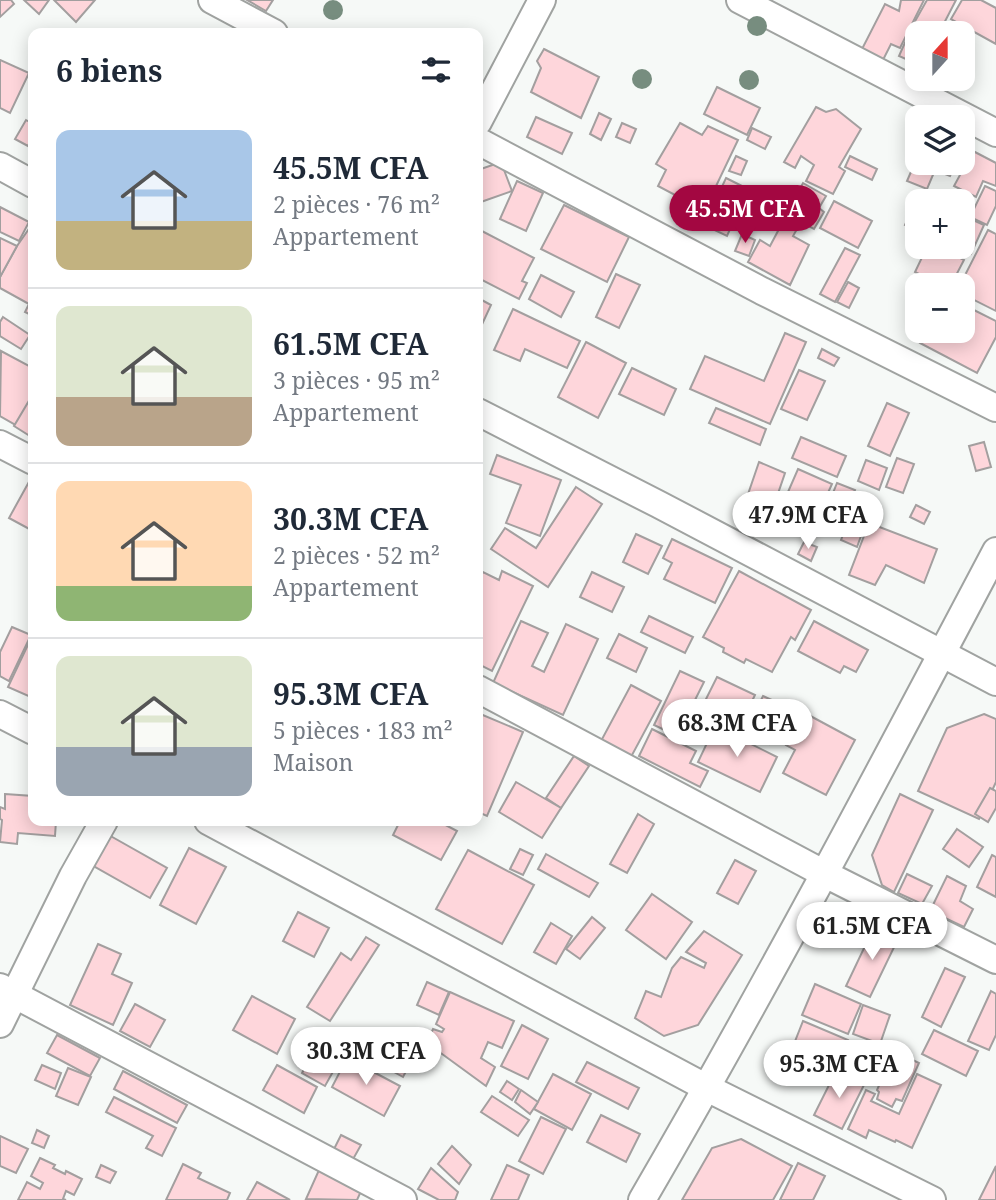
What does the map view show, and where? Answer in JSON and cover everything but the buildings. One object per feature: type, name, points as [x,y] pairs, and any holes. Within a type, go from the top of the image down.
[{"type":"street","points":[[212,0],[265,28]]},
{"type":"street","points":[[483,112],[542,0]]},
{"type":"street","points":[[740,0],[996,133]]},
{"type":"street","points":[[483,144],[762,291],[996,408]]},
{"type":"street","points":[[0,166],[28,181]]},
{"type":"street","points":[[483,415],[996,682]]},
{"type":"street","points":[[0,444],[28,458]]},
{"type":"street","points":[[642,1200],[707,1088],[996,551]]},
{"type":"street","points":[[483,692],[823,873],[996,960]]},
{"type":"street","points":[[0,714],[28,728]]},
{"type":"street","points":[[0,1024],[7,991],[101,826]]},
{"type":"street","points":[[217,826],[707,1088],[932,1200]]},
{"type":"street","points":[[7,991],[403,1200]]}]
